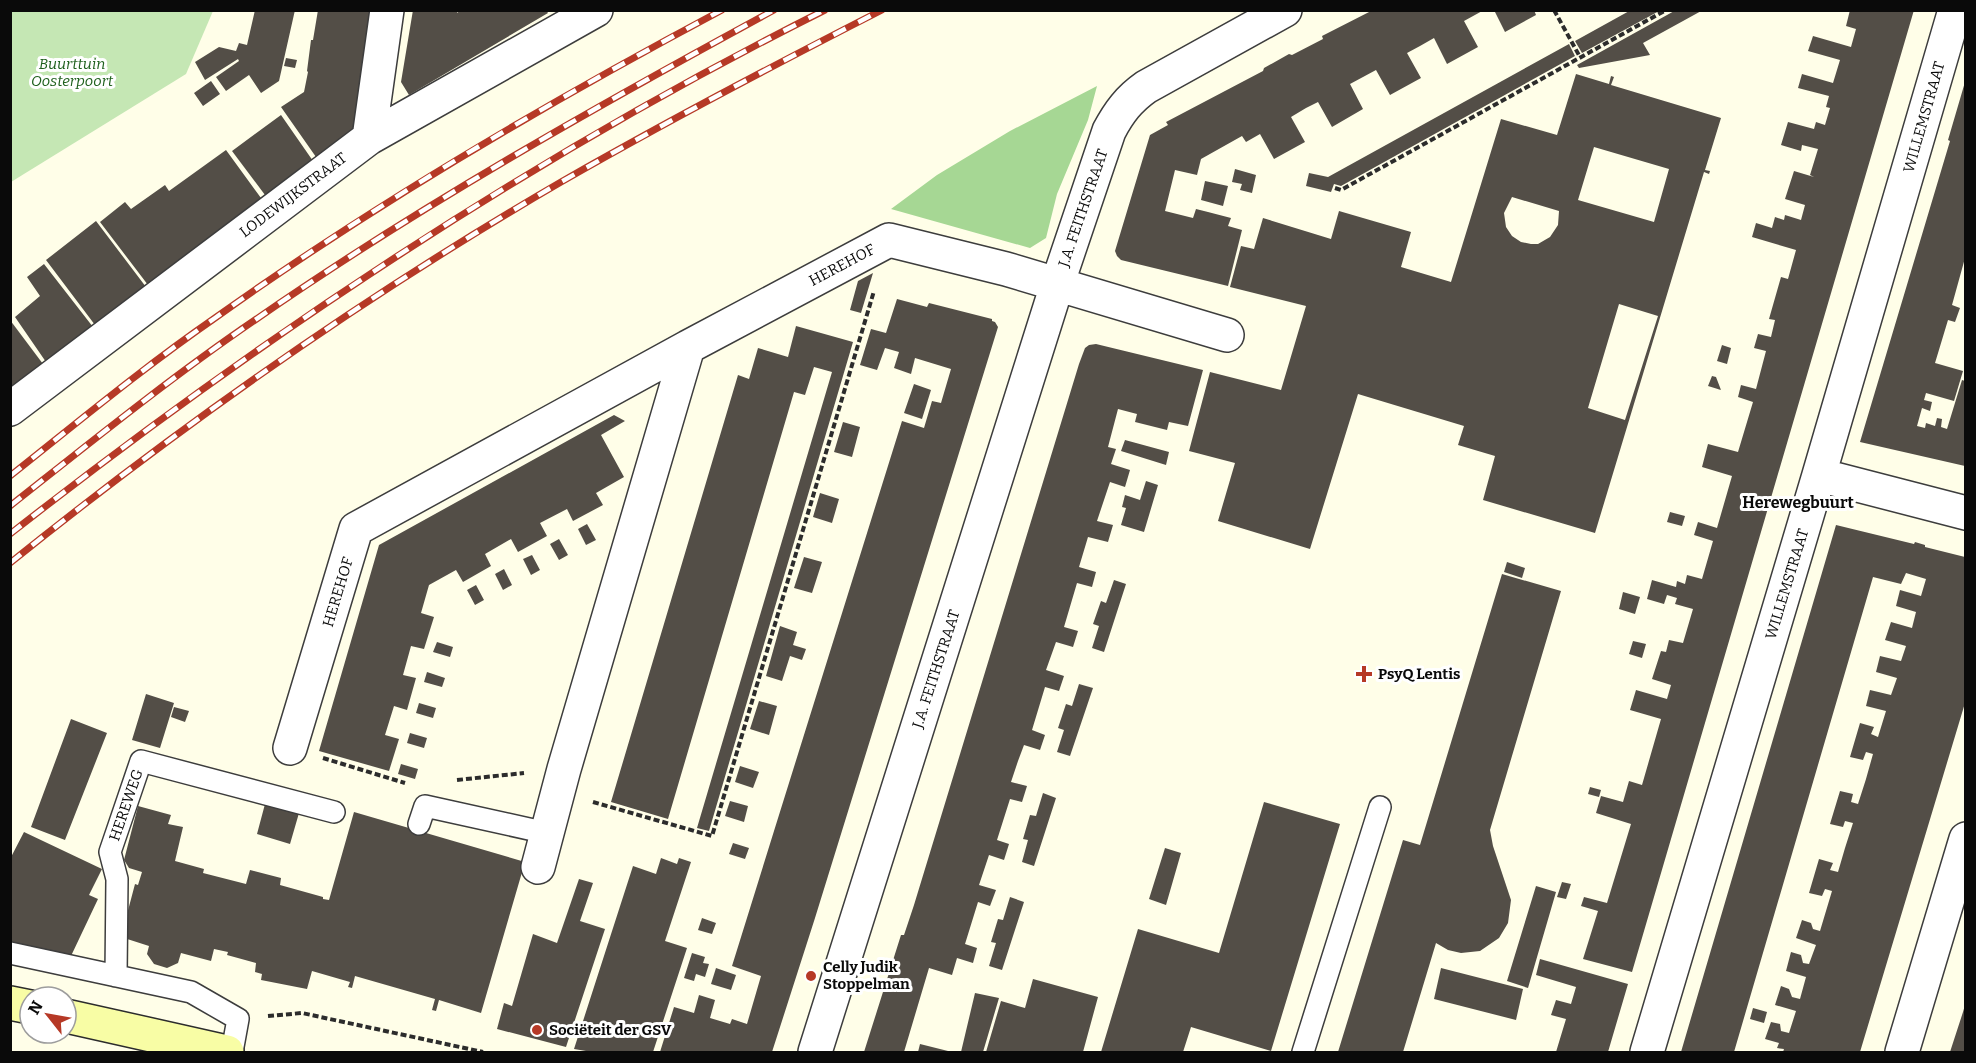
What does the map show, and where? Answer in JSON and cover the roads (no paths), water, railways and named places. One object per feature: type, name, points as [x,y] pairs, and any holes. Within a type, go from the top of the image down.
[{"type":"main road","points":[[78,1019],[227,1053]]},
{"type":"street","points":[[369,138],[387,10]]},
{"type":"street","name":"LODEWIJKSTRAAT","points":[[10,409],[369,138],[596,10]]},
{"type":"street","name":"J.A. FEITHSTRAAT","points":[[815,1053],[1057,285],[1109,131],[1118,113],[1131,98],[1146,87],[1286,10]]},
{"type":"street","name":"WILLEMSTRAAT","points":[[1647,1053],[1820,475],[1955,10]]},
{"type":"street","name":"HEREHOF","points":[[290,748],[356,529],[889,240],[1006,269]]},
{"type":"street","name":"J.A. FEITHSTRAAT","points":[[1006,269],[1227,334]]},
{"type":"street","points":[[538,867],[688,347]]},
{"type":"street","points":[[1820,475],[1965,513]]},
{"type":"street","points":[[1902,1053],[1965,839]]},
{"type":"lane","name":"HEREWEG","points":[[116,976],[117,879],[110,852],[141,761],[334,812]]},
{"type":"lane","points":[[419,824],[425,806],[547,833]]},
{"type":"lane","points":[[1303,1053],[1380,807]]},
{"type":"lane","points":[[10,953],[191,992],[238,1019],[232,1053]]},
{"type":"railway","points":[[10,476],[163,356],[338,234],[527,118],[722,10]]},
{"type":"railway","points":[[10,506],[192,365],[255,320],[381,237],[510,158],[774,10]]},
{"type":"railway","points":[[10,534],[204,388],[404,251],[611,125],[825,10]]},
{"type":"railway","points":[[10,563],[210,410],[418,269],[561,182],[720,94],[882,10]]},
{"type":"place","name":"PsyQ Lentis","points":[[1364,674]]},
{"type":"place","name":"Celly Judik Stoppelman","points":[[811,976]]},
{"type":"place","name":"Sociëteit der GSV","points":[[537,1030]]},
{"type":"district","name":"Herewegbuurt","points":[[1798,502]]},
{"type":"park label","name":"Buurttuin Oosterpoort","points":[[72,72]]}]
